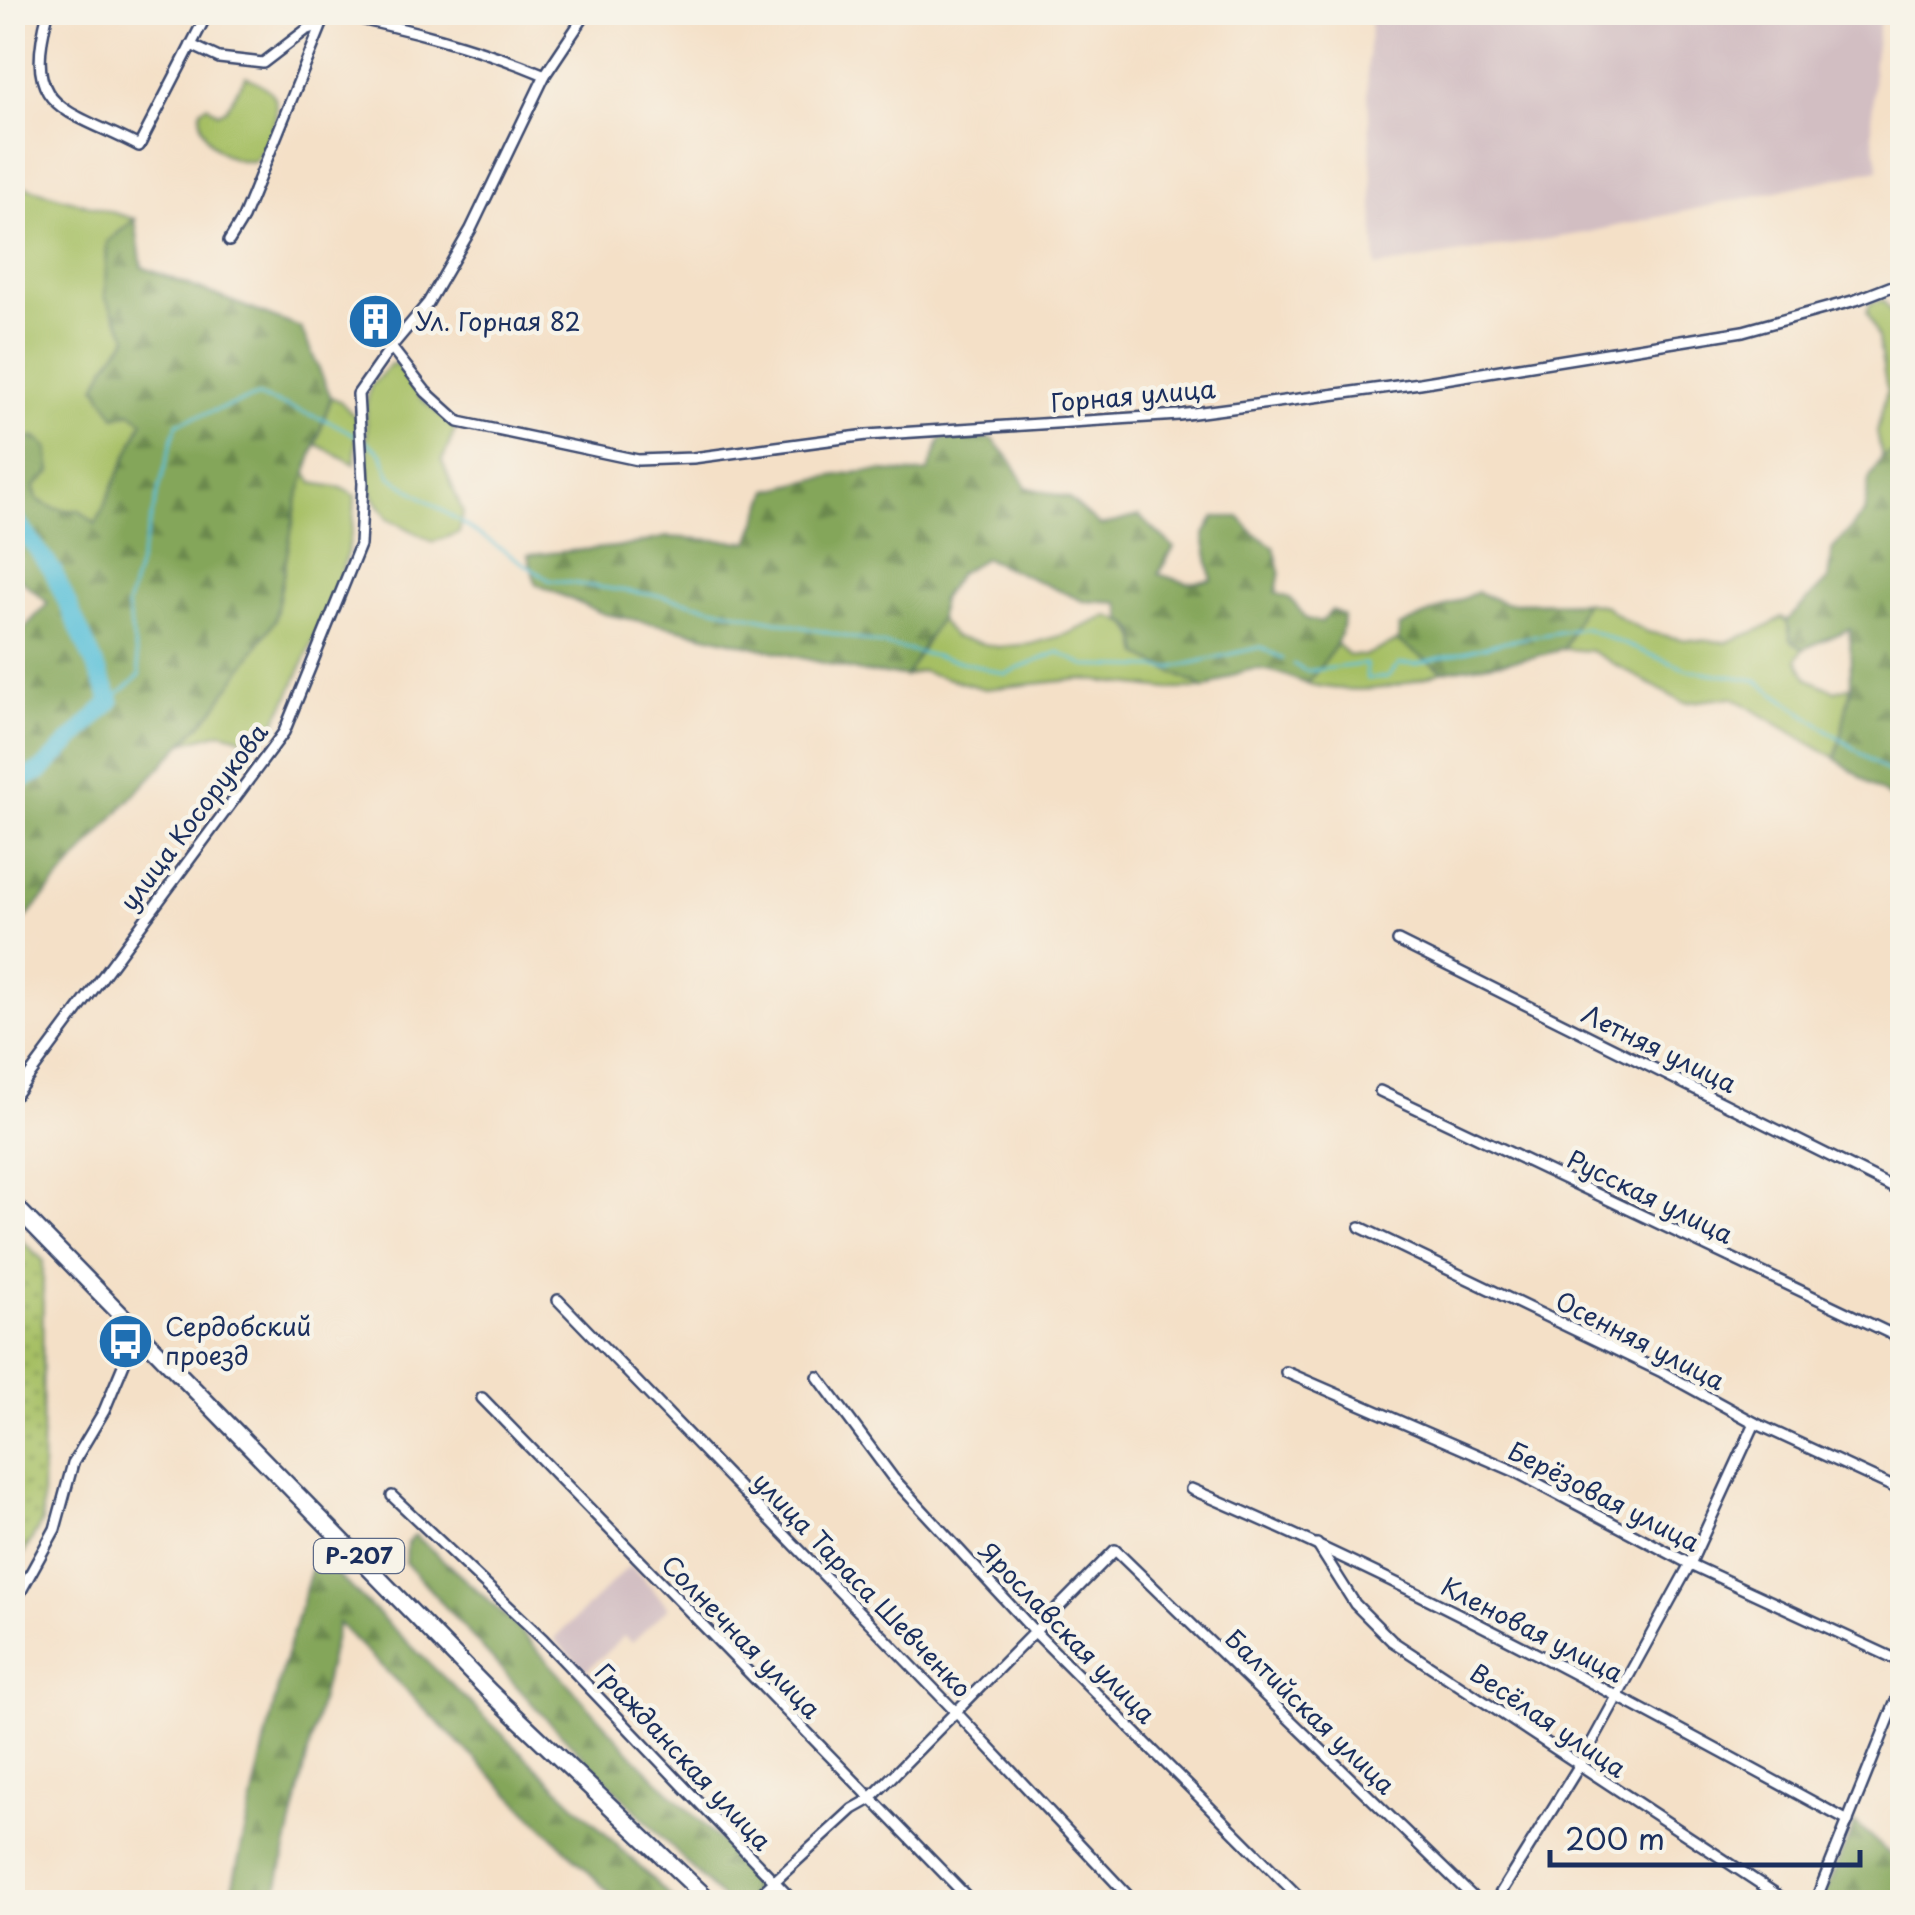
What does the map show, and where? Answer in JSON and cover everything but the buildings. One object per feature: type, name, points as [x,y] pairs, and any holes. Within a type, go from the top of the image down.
[{"type":"main road","name":"Р-207","points":[[12,1203],[490,1692],[711,1902]]},
{"type":"street","points":[[48,12],[39,46],[39,76],[50,101],[139,146],[208,12]]},
{"type":"street","name":"улица Косорукова","points":[[12,1099],[284,732],[360,545],[362,415],[358,394],[428,303],[471,229],[545,75],[587,12]]},
{"type":"street","points":[[229,240],[242,218],[322,24],[332,13],[395,25],[490,53],[545,75]]},
{"type":"street","points":[[191,46],[220,58],[263,63],[306,30],[322,24]]},
{"type":"street","name":"Горная улица","points":[[391,347],[426,392],[459,422],[638,460],[693,458],[867,435],[1179,415],[1420,383],[1744,331],[1856,300],[1895,285],[1902,278]]},
{"type":"street","name":"Летняя улица","points":[[1398,941],[1902,1192]]},
{"type":"street","name":"Русская улица","points":[[1380,1091],[1902,1339]]},
{"type":"street","name":"Осенняя улица","points":[[1360,1227],[1902,1491]]},
{"type":"street","name":"улица Тараса Шевченко","points":[[558,1300],[1134,1902]]},
{"type":"street","points":[[12,1606],[55,1530],[72,1463],[104,1411],[127,1356],[143,1336]]},
{"type":"street","name":"Берёзовая улица","points":[[1286,1372],[1514,1472],[1690,1564],[1902,1662]]},
{"type":"street","name":"Ярославская улица","points":[[818,1377],[893,1478],[1033,1630],[1304,1902]]},
{"type":"street","name":"Солнечная улица","points":[[482,1398],[972,1902]]},
{"type":"street","points":[[1495,1902],[1579,1766],[1690,1564],[1755,1422]]},
{"type":"street","name":"Кленовая улица","points":[[1191,1489],[1315,1542],[1617,1695],[1848,1821]]},
{"type":"street","name":"Гражданская улица","points":[[392,1496],[543,1639],[794,1902]]},
{"type":"street","name":"Весёлая улица","points":[[1315,1542],[1355,1604],[1392,1642],[1788,1902]]},
{"type":"street","name":"Балтийская улица","points":[[1033,1630],[1115,1550],[1478,1902]]},
{"type":"street","points":[[752,1902],[776,1884],[853,1809],[870,1800],[1033,1630]]},
{"type":"street","points":[[1815,1902],[1902,1686]]},
{"type":"shaded area","points":[[1371,13],[1881,13],[1874,59],[1872,131],[1879,169],[1585,233],[1376,267],[1367,73]]},
{"type":"shaded area","points":[[630,1565],[669,1607],[632,1642],[624,1636],[586,1671],[554,1639]]},
{"type":"green space","points":[[246,76],[272,94],[276,111],[269,139],[254,161],[224,154],[208,139],[201,120],[201,109],[207,105],[218,113],[226,109]]},
{"type":"green space","points":[[13,183],[135,219],[107,242],[105,297],[128,337],[106,366],[131,412],[143,421],[96,525],[79,510],[57,509],[37,499],[25,438],[13,447]]},
{"type":"green space","points":[[135,219],[142,267],[301,328],[331,397],[297,501],[275,620],[214,710],[13,933],[13,636],[48,603],[13,573],[13,447],[25,438],[36,437],[48,448],[51,472],[34,487],[37,499],[57,509],[79,510],[96,524],[143,421],[131,412],[116,417],[96,387],[128,337],[105,297],[107,242]]},
{"type":"green space","points":[[1883,300],[1902,329],[1902,448],[1882,457],[1877,432],[1887,390],[1878,338],[1867,311],[1870,303]]},
{"type":"green space","points":[[391,364],[397,364],[421,399],[456,428],[442,461],[463,513],[459,533],[433,542],[388,518],[368,483],[366,405],[370,387]]},
{"type":"green space","points":[[331,397],[357,419],[355,464],[316,444]]},
{"type":"green space","points":[[941,439],[993,439],[1026,487],[1068,498],[1100,526],[1139,516],[1174,548],[1158,574],[1188,583],[1212,580],[1204,536],[1215,517],[1239,517],[1274,547],[1280,571],[1276,593],[1290,598],[1307,619],[1321,622],[1332,610],[1343,616],[1336,644],[1307,684],[1256,669],[1235,674],[1205,689],[1140,655],[1135,630],[1123,620],[1119,603],[1083,601],[985,558],[959,573],[941,599],[939,619],[906,676],[861,672],[604,614],[536,584],[528,555],[625,546],[667,537],[749,542],[769,490],[853,473],[928,472]]},
{"type":"green space","points":[[1902,448],[1902,687],[1897,707],[1902,713],[1902,807],[1836,759],[1851,686],[1850,629],[1803,649],[1791,640],[1787,621],[1828,579],[1832,550],[1864,513],[1869,479],[1882,457]]},
{"type":"green space","points":[[306,472],[313,483],[342,488],[355,496],[354,516],[341,572],[291,692],[263,739],[253,741],[222,732],[182,743],[214,710]]},
{"type":"green space","points":[[1477,592],[1504,603],[1584,602],[1564,649],[1530,658],[1443,671],[1398,641],[1399,627]]},
{"type":"green space","points":[[1584,602],[1606,606],[1648,632],[1681,639],[1727,642],[1782,617],[1787,621],[1791,640],[1803,649],[1797,659],[1808,679],[1835,691],[1851,686],[1836,759],[1732,697],[1684,703],[1591,651],[1564,649]]},
{"type":"green space","points":[[1108,616],[1132,629],[1140,655],[1205,689],[1081,679],[985,689],[921,671],[906,676],[939,619],[953,637],[998,647],[1031,644],[1067,634]]},
{"type":"green space","points":[[1398,641],[1443,671],[1376,689],[1307,684],[1337,644],[1348,655],[1364,656]]},
{"type":"green space","points":[[15,1234],[43,1260],[42,1522],[13,1572],[12,1238]]},
{"type":"green space","points":[[415,1535],[511,1621],[638,1761],[782,1902],[725,1902],[538,1710],[406,1563],[407,1543]]},
{"type":"green space","points":[[316,1554],[676,1902],[619,1902],[338,1623],[274,1902],[229,1902],[283,1665]]},
{"type":"green space","points":[[1855,1823],[1902,1865],[1902,1902],[1821,1902]]},
{"type":"waterway","points":[[111,701],[140,675],[127,607],[177,423],[258,396],[333,423],[359,437]]},
{"type":"waterway","points":[[366,441],[382,454],[391,477],[549,580],[661,596],[1005,674],[1059,652],[1085,666],[1171,668],[1261,647],[1283,659]]},
{"type":"waterway","points":[[12,515],[53,571],[111,701],[42,770],[12,784]]},
{"type":"waterway","points":[[1293,664],[1306,671],[1366,664],[1367,679],[1387,677],[1399,664],[1416,664],[1507,641],[1584,628],[1689,670],[1756,680],[1902,782]]},
{"type":"place","name":"Ул. Горная 82","points":[[376,322]]},
{"type":"place","name":"Сердобский проезд","points":[[126,1341]]}]
